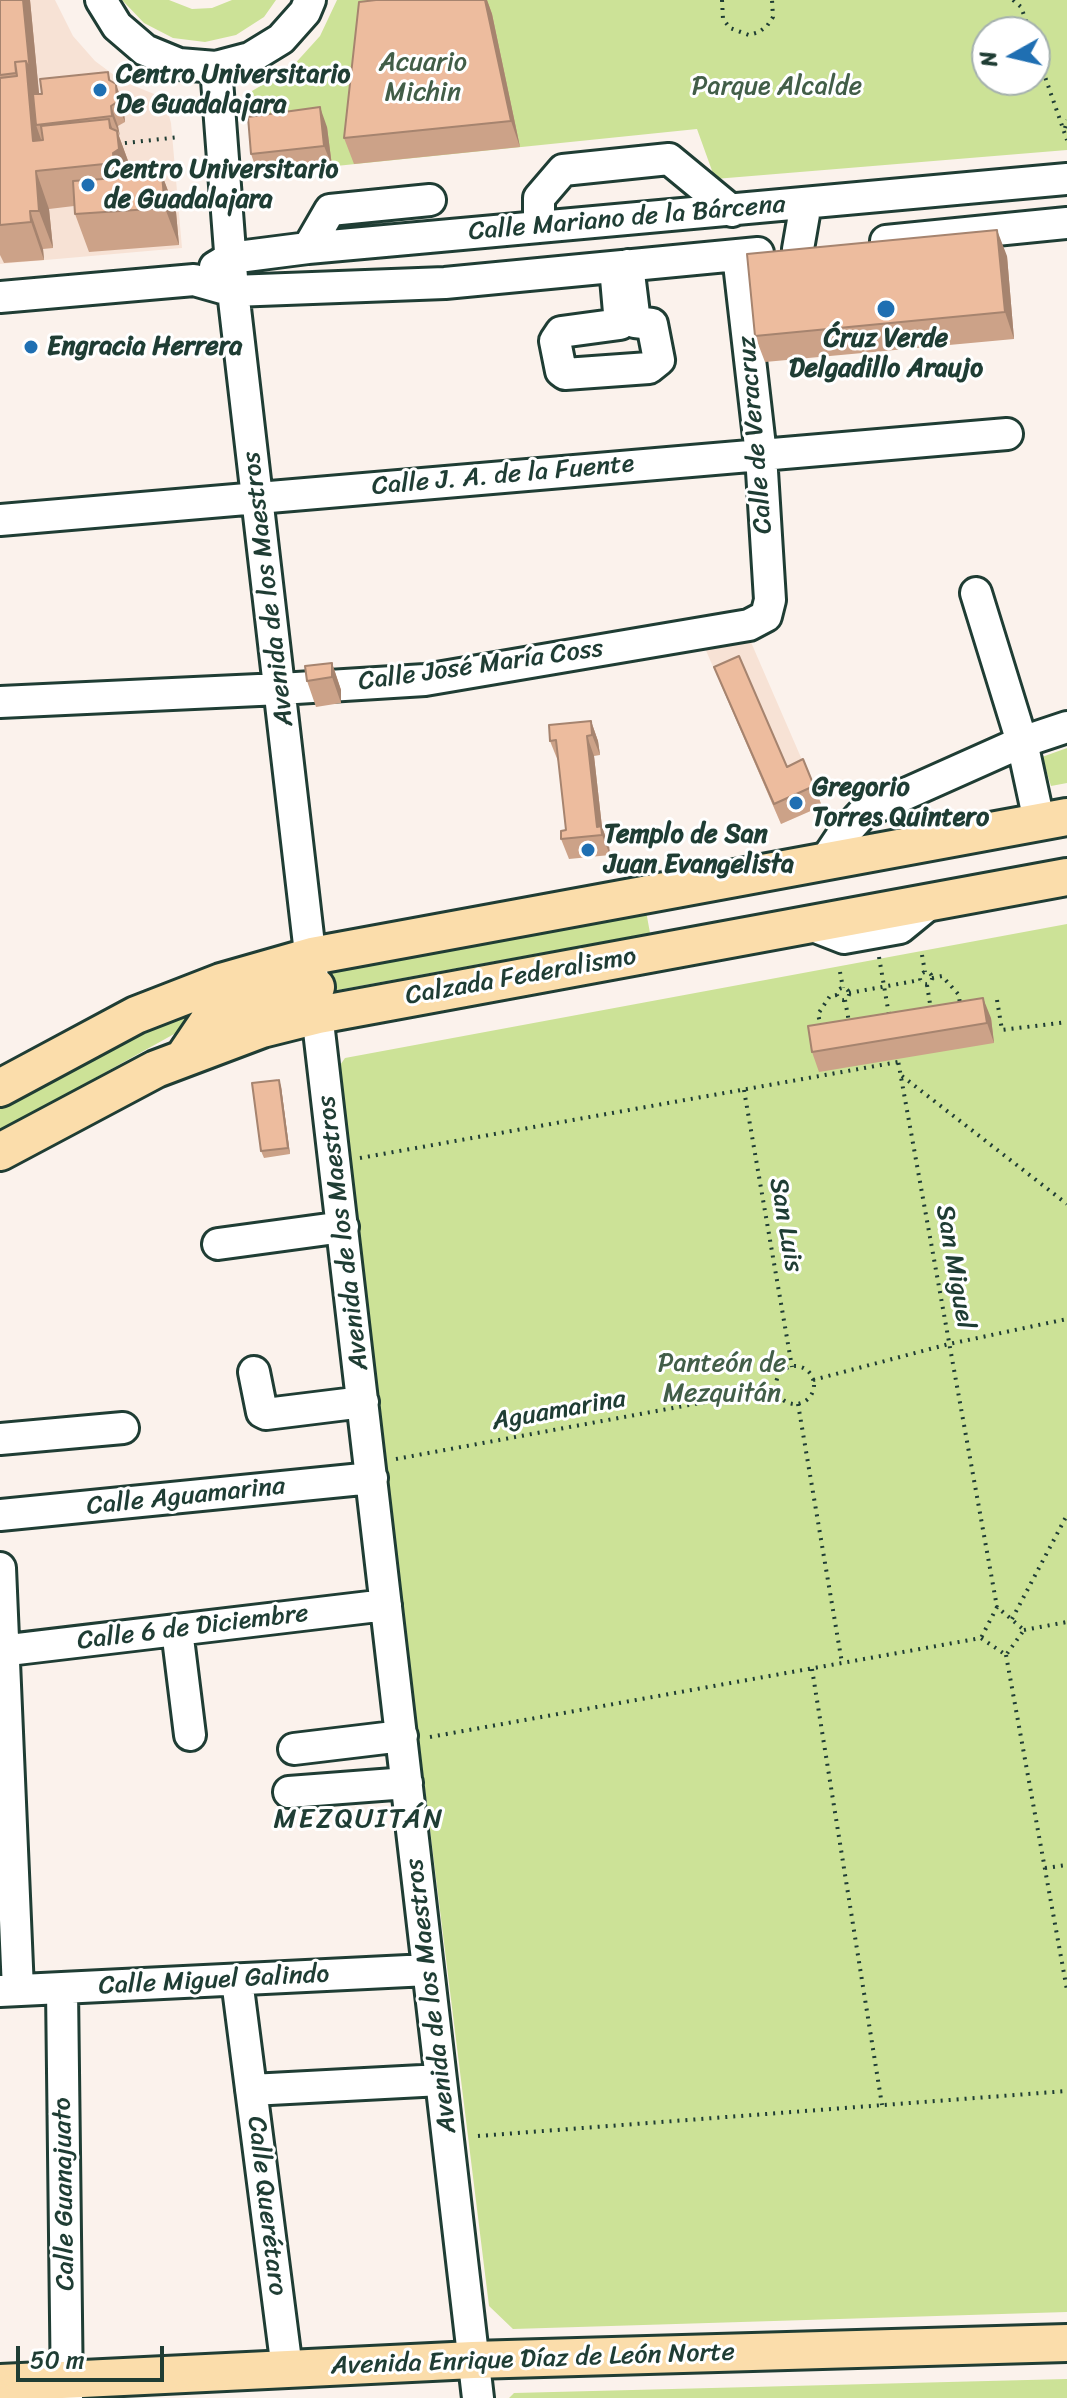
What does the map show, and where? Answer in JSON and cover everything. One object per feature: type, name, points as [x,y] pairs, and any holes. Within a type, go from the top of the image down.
[{"type":"main road","name":"Calzada Federalismo","points":[[0,1152],[99,1097],[184,1057],[262,1029],[315,986],[825,861],[1053,819]]},
{"type":"main road","name":"Calzada Federalismo","points":[[0,1088],[136,1015],[221,982],[315,986],[808,924],[1067,877]]},
{"type":"main road","name":"Avenida Enrique Díaz de León Norte","points":[[0,2383],[67,2389],[287,2369],[473,2360],[1067,2343]]},
{"type":"street","points":[[101,0],[117,26],[145,50],[179,64],[216,67],[250,58],[281,39],[305,12],[310,0]]},
{"type":"street","name":"Avenida de los Maestros","points":[[216,67],[233,291],[386,1605],[416,1737],[407,1783],[478,2398]]},
{"type":"street","points":[[539,227],[539,198],[563,170],[669,159],[732,211]]},
{"type":"street","points":[[585,182],[686,172]]},
{"type":"street","name":"Calle Mariano de la Bárcena","points":[[194,280],[230,258],[308,248],[1067,179]]},
{"type":"street","points":[[891,240],[905,194]]},
{"type":"street","points":[[308,248],[330,210],[430,200]]},
{"type":"street","points":[[798,249],[806,203]]},
{"type":"street","points":[[860,243],[1067,223]]},
{"type":"street","name":"Calle Mariano de la Bárcena","points":[[0,297],[194,280],[233,291],[445,283],[829,246]]},
{"type":"street","name":"Calle de Veracruz","points":[[738,255],[761,455],[770,600],[766,616]]},
{"type":"street","name":"Calle J. A. de la Fuente","points":[[0,520],[1007,434]]},
{"type":"street","points":[[976,593],[1022,742],[1053,819]]},
{"type":"street","name":"Calle José María Coss","points":[[0,702],[425,680],[749,625],[766,616]]},
{"type":"street","points":[[825,861],[863,813],[1022,742],[1067,727]]},
{"type":"street","points":[[808,924],[844,938],[900,928],[933,901]]},
{"type":"street","points":[[218,1244],[343,1227]]},
{"type":"street","points":[[254,1372],[262,1412],[266,1414],[363,1402]]},
{"type":"street","points":[[0,1439],[123,1428]]},
{"type":"street","name":"Calle Aguamarina","points":[[0,1515],[372,1478]]},
{"type":"street","points":[[0,1568],[9,1991]]},
{"type":"street","name":"Calle 6 de Diciembre","points":[[2,1650],[386,1605]]},
{"type":"street","points":[[177,1630],[190,1735]]},
{"type":"street","points":[[294,1749],[416,1737]]},
{"type":"street","points":[[289,1792],[407,1783]]},
{"type":"street","name":"Calle Miguel Galindo","points":[[9,1991],[428,1970]]},
{"type":"street","name":"Calle Querétaro","points":[[237,1980],[287,2369]]},
{"type":"street","name":"Calle Guanajuato","points":[[62,1989],[67,2389]]},
{"type":"street","name":"Calle Querétaro","points":[[251,2090],[441,2080]]},
{"type":"path","points":[[722,0],[723,19],[730,28],[749,35],[767,26],[773,17],[772,0]]},
{"type":"path","points":[[1013,0],[1021,7],[1024,16]]},
{"type":"path","points":[[1051,91],[1067,140]]},
{"type":"path","points":[[1065,128],[1067,120]]},
{"type":"path","points":[[116,144],[179,137]]},
{"type":"path","points":[[875,932],[891,1022]]},
{"type":"path","points":[[922,955],[925,972],[932,978]]},
{"type":"path","points":[[840,972],[843,988],[849,993],[920,980],[927,985],[933,1016]]},
{"type":"path","points":[[920,980],[925,972]]},
{"type":"path","points":[[927,985],[932,978],[942,976],[959,995],[961,1012]]},
{"type":"path","points":[[837,995],[843,988]]},
{"type":"path","points":[[849,993],[845,1000],[850,1029]]},
{"type":"path","points":[[822,1032],[818,1014],[830,996],[837,995],[845,1000]]},
{"type":"path","points":[[997,1000],[1002,1030],[1067,1022]]},
{"type":"path","name":"San Miguel","points":[[896,1049],[997,1607]]},
{"type":"path","points":[[360,1158],[898,1062]]},
{"type":"path","points":[[900,1075],[1067,1204]]},
{"type":"path","name":"San Luis","points":[[744,1090],[792,1367]]},
{"type":"path","points":[[813,1380],[949,1344],[1067,1319]]},
{"type":"path","points":[[792,1367],[806,1370],[813,1380],[814,1387],[809,1398],[798,1404],[782,1400],[776,1389],[778,1377],[792,1367]]},
{"type":"path","name":"Aguamarina","points":[[396,1459],[776,1389]]},
{"type":"path","points":[[798,1404],[842,1663]]},
{"type":"path","points":[[1012,1619],[1067,1515]]},
{"type":"path","points":[[981,1638],[997,1607],[1024,1630]]},
{"type":"path","points":[[1006,1655],[1024,1630],[1067,1622]]},
{"type":"path","points":[[416,1737],[981,1638],[1006,1655],[1067,1990]]},
{"type":"path","points":[[812,1668],[882,2105]]},
{"type":"path","points":[[1045,1868],[1067,1865]]},
{"type":"path","points":[[478,2136],[1067,2091]]},
{"type":"shaded area","name":"Centro Universitario de Guadalajara","points":[[0,0],[55,0],[73,36],[95,61],[122,81],[164,98],[171,123],[182,248],[0,264]]},
{"type":"shaded area","points":[[747,633],[822,806],[781,824],[701,639]]},
{"type":"green space","points":[[122,0],[169,0],[192,9],[212,8],[232,0],[276,0],[264,17],[236,35],[205,42],[173,38],[144,23]]},
{"type":"green space","name":"Parque Alcalde","points":[[337,0],[1067,0],[1067,150],[715,179],[697,129],[258,174],[252,91],[291,68],[320,36]]},
{"type":"green space","points":[[1067,748],[1067,783],[1051,786],[1042,757]]},
{"type":"green space","points":[[646,911],[650,933],[332,991],[329,969]]},
{"type":"green space","name":"Panteón de Mezquitán","points":[[1067,924],[1067,2312],[513,2329],[489,2306],[336,1071],[345,1058]]},
{"type":"green space","points":[[204,1002],[210,1014],[0,1131],[0,1104],[132,1031]]},
{"type":"green space","points":[[1067,2379],[1067,2398],[509,2398],[514,2393]]},
{"type":"building","points":[[0,0],[23,0],[30,72],[26,61],[15,62],[16,73],[0,75]]},
{"type":"building","points":[[485,0],[511,121],[344,138],[359,2]]},
{"type":"building","points":[[26,61],[33,141],[43,140],[41,126],[109,119],[110,128],[117,131],[119,149],[113,153],[114,163],[36,171],[39,211],[30,211],[31,222],[0,225],[0,78],[17,76],[15,62]]},
{"type":"building","points":[[108,72],[109,80],[116,84],[117,102],[111,106],[112,116],[36,125],[33,94],[42,94],[40,79]]},
{"type":"building","points":[[320,107],[324,146],[251,154],[248,117]]},
{"type":"building","points":[[162,175],[165,208],[75,214],[73,181]]},
{"type":"building","name":"Ćruz Verde Delgadillo Araujo","points":[[997,230],[1005,312],[755,336],[747,254]]},
{"type":"building","points":[[739,656],[787,767],[803,759],[814,786],[774,804],[714,667]]},
{"type":"building","points":[[332,663],[332,677],[307,681],[305,666]]},
{"type":"building","points":[[591,721],[592,735],[587,736],[597,827],[601,826],[602,835],[561,839],[561,831],[566,830],[556,740],[550,741],[549,725]]},
{"type":"building","points":[[983,998],[987,1023],[812,1052],[808,1026]]},
{"type":"building","points":[[279,1080],[288,1148],[261,1151],[252,1083]]},
{"type":"place","name":"Centro Universitario De Guadalajara","points":[[100,90]]},
{"type":"place","name":"Centro Universitario de Guadalajara","points":[[88,185]]},
{"type":"place","name":"Ćruz Verde Delgadillo Araujo","points":[[886,309]]},
{"type":"place","name":"Engracia Herrera","points":[[31,347]]},
{"type":"place","name":"Gregorio Torres Quintero","points":[[796,803]]},
{"type":"place","name":"Templo de San Juan Evangelista","points":[[588,850]]},
{"type":"district","name":"MEZQUITÁN","points":[[359,1820]]},
{"type":"park label","name":"Acuario Michin","points":[[423,78]]}]
